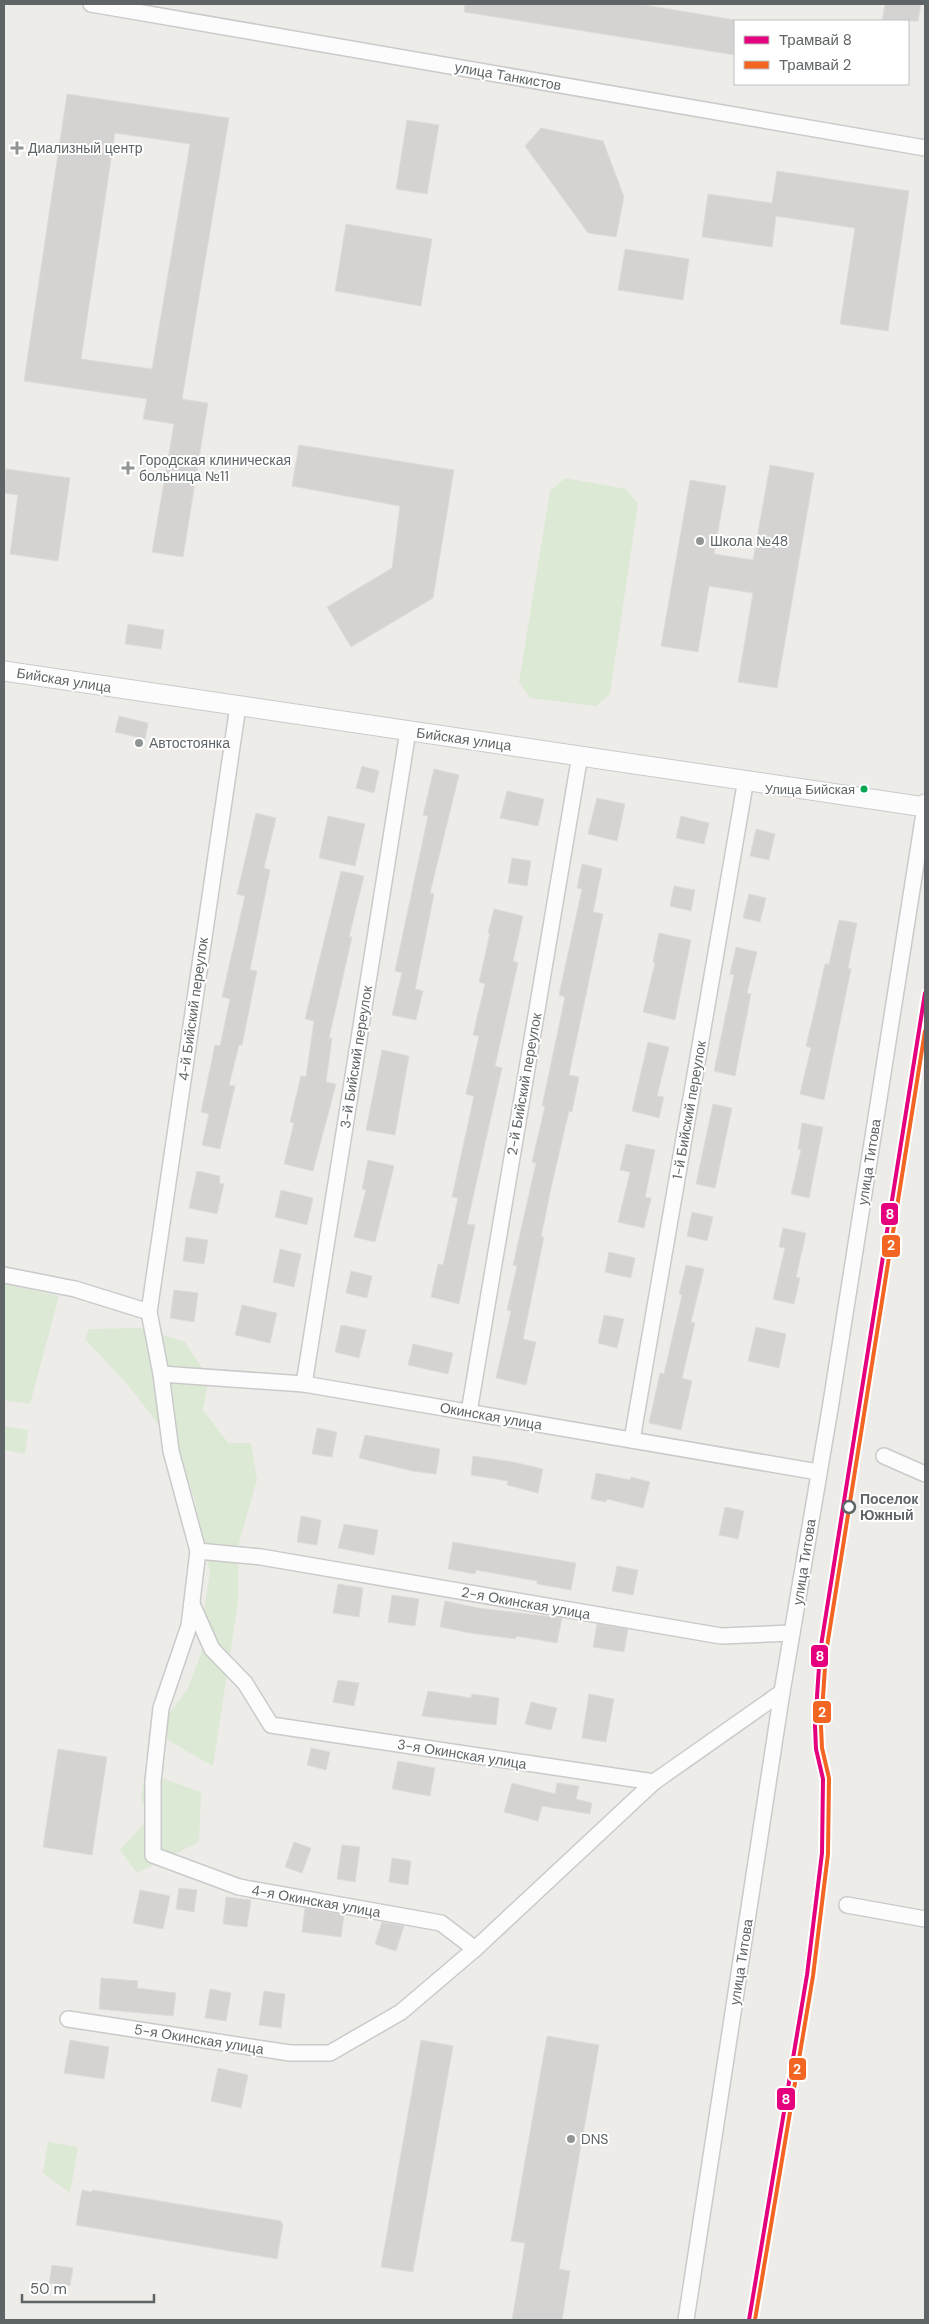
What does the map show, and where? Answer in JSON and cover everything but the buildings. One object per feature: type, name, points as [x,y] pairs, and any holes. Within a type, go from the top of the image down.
[{"type":"street","name":"улица Танкистов","points":[[91,4],[925,148]]},
{"type":"street","name":"Бийская улица","points":[[4,671],[925,806]]},
{"type":"street","name":"4-й Бийский переулок","points":[[198,1551],[171,1451],[161,1374],[149,1312],[238,706]]},
{"type":"street","name":"3-й Бийский переулок","points":[[304,1384],[408,731]]},
{"type":"street","name":"2-й Бийский переулок","points":[[468,1412],[580,755]]},
{"type":"street","name":"1-й Бийский переулок","points":[[632,1440],[746,779]]},
{"type":"street","name":"улица Титова","points":[[686,2320],[782,1692],[830,1409],[925,806]]},
{"type":"street","points":[[4,1275],[75,1290],[149,1312]]},
{"type":"street","name":"Окинская улица","points":[[161,1374],[304,1384],[818,1472]]},
{"type":"street","points":[[884,1456],[925,1474]]},
{"type":"street","points":[[192,1604],[198,1551]]},
{"type":"street","name":"2-я Окинская улица","points":[[198,1551],[260,1557],[722,1636],[792,1634]]},
{"type":"street","name":"3-я Окинская улица","points":[[192,1604],[212,1649],[245,1683],[271,1725],[654,1782]]},
{"type":"street","name":"4-я Окинская улица","points":[[192,1604],[189,1626],[161,1708],[153,1781],[153,1855],[239,1887],[441,1923],[475,1949]]},
{"type":"street","points":[[475,1949],[654,1782],[782,1692]]},
{"type":"street","points":[[847,1905],[925,1919]]},
{"type":"street","name":"5-я Окинская улица","points":[[68,2019],[290,2053],[330,2053],[401,2012],[475,1949]]},
{"type":"green space","points":[[565,478],[626,489],[638,504],[610,694],[596,706],[530,698],[519,682],[550,491]]},
{"type":"green space","points":[[4,1284],[59,1296],[30,1404],[4,1400]]},
{"type":"green space","points":[[141,1328],[185,1342],[209,1379],[203,1410],[228,1443],[251,1443],[257,1479],[238,1547],[238,1602],[213,1766],[155,1733],[188,1688],[201,1654],[205,1604],[210,1573],[194,1497],[176,1447],[128,1385],[85,1339],[89,1329]]},
{"type":"green space","points":[[4,1426],[28,1430],[25,1454],[4,1450]]},
{"type":"green space","points":[[145,1772],[201,1792],[199,1842],[137,1873],[120,1850],[151,1816],[141,1800]]},
{"type":"green space","points":[[48,2142],[78,2147],[70,2193],[43,2173]]},
{"type":"tram line","name":"8","points":[[749,2320],[807,1975],[822,1853],[823,1779],[816,1749],[815,1726],[820,1652],[925,993]]},
{"type":"tram line","name":"2","points":[[755,2320],[813,1976],[828,1854],[829,1778],[822,1748],[821,1726],[826,1653],[925,1031]]},
{"type":"place","name":"Диализный центр","points":[[17,148]]},
{"type":"place","name":"Городская клиническая больница №11","points":[[128,468]]},
{"type":"place","name":"Школа №48","points":[[700,541]]},
{"type":"place","name":"Автостоянка","points":[[139,743]]},
{"type":"place","name":"Улица Бийская","points":[[864,789]]},
{"type":"place","name":"Поселок Южный","points":[[849,1507]]},
{"type":"place","name":"DNS","points":[[571,2139]]}]
